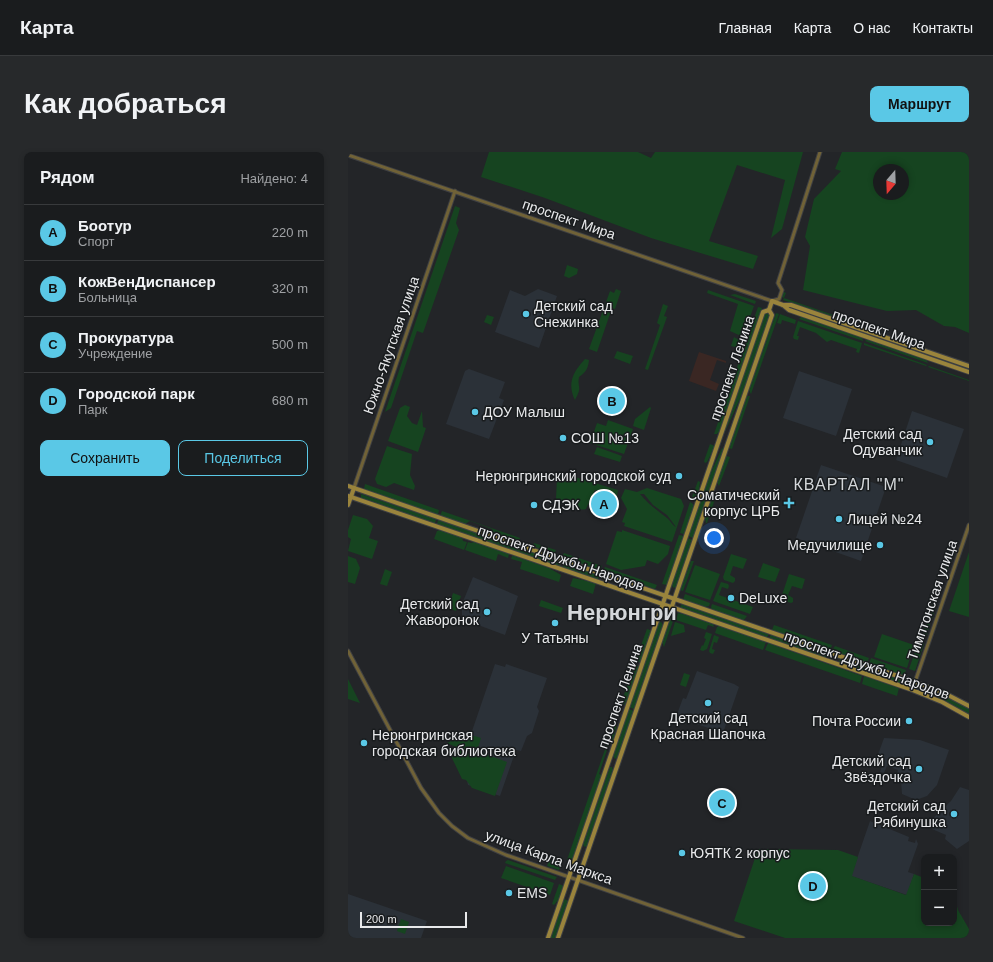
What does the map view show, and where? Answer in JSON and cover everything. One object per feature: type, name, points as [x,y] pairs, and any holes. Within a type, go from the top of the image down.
[{"type":"street","points":[[772,301],[779,299],[782,290],[778,284],[820,152]]},
{"type":"street","name":"проспект Мира","points":[[348,155],[772,301],[789,310],[969,372]]},
{"type":"street","name":"Южно-Якутская улица","points":[[348,505],[349,496],[354,488],[455,191]]},
{"type":"street","name":"проспект Ленина","points":[[558,938],[772,315],[769,310],[772,301]]},
{"type":"street","name":"проспект Мира","points":[[782,305],[791,305],[969,366]]},
{"type":"street","name":"проспект Ленина","points":[[548,938],[763,312],[769,310]]},
{"type":"street","name":"проспект Ленина","points":[[720,438],[729,441]]},
{"type":"street","name":"проспект Дружбы Народов","points":[[348,486],[915,682],[946,694],[969,706]]},
{"type":"street","name":"проспект Дружбы Народов","points":[[349,496],[910,689],[942,702],[969,717]]},
{"type":"street","name":"Тимптонская улица","points":[[915,682],[969,526]]},
{"type":"street","name":"улица Карла Маркса","points":[[348,651],[421,788],[439,813],[452,826],[468,838],[506,855],[744,938]]},
{"type":"shaded area","name":"Детский сад Снежинка","points":[[538,289],[557,296],[539,348],[495,332],[510,290],[525,296]]},
{"type":"shaded area","points":[[699,352],[726,361],[726,363],[717,360],[710,380],[719,384],[716,391],[689,381]]},
{"type":"shaded area","name":"ДОУ Малыш","points":[[469,369],[505,382],[499,398],[504,400],[489,439],[446,424],[465,371]]},
{"type":"shaded area","points":[[799,371],[852,389],[836,436],[783,418]]},
{"type":"shaded area","name":"Детский сад Одуванчик","points":[[912,411],[964,429],[947,478],[896,460]]},
{"type":"shaded area","name":"Лицей №24","points":[[821,465],[886,487],[861,561],[796,538]]},
{"type":"shaded area","name":"Детский сад Жаворонок","points":[[473,577],[518,596],[505,635],[462,619],[462,604]]},
{"type":"shaded area","points":[[495,664],[505,667],[506,664],[547,678],[537,707],[539,711],[532,733],[527,736],[521,751],[516,750],[500,796],[468,785],[461,753],[468,734],[471,734]]},
{"type":"shaded area","name":"Детский сад Красная Шапочка","points":[[697,671],[739,687],[723,733],[676,717],[683,698],[686,699]]},
{"type":"shaded area","name":"Детский сад Звёздочка","points":[[884,738],[920,740],[949,750],[937,785],[927,796],[916,800],[902,794],[901,781],[895,779],[898,770],[887,766],[884,773],[880,772],[883,763],[876,760]]},
{"type":"shaded area","name":"Детский сад Рябинушка","points":[[960,787],[969,790],[969,841],[957,849],[945,839],[946,835],[925,826],[951,801]]},
{"type":"shaded area","points":[[870,821],[909,837],[908,841],[915,843],[916,839],[918,844],[908,872],[914,874],[907,895],[851,876]]},
{"type":"shaded area","points":[[348,894],[427,921],[421,938],[348,938]]},
{"type":"green space","points":[[489,152],[638,152],[651,158],[655,152],[803,152],[782,229],[771,238],[785,180],[737,165],[709,241],[758,256],[753,269],[651,238],[545,198],[481,177]]},
{"type":"green space","points":[[842,152],[969,152],[969,333],[955,327],[944,326],[916,310],[887,311],[803,290],[810,246],[805,237],[814,199],[841,171],[835,169]]},
{"type":"green space","points":[[455,206],[460,208],[456,223],[459,230],[423,333],[417,331],[391,408],[385,412]]},
{"type":"green space","points":[[567,265],[578,269],[577,274],[569,278],[564,276]]},
{"type":"green space","points":[[616,289],[621,291],[615,309],[612,308],[597,352],[589,349],[610,291],[614,293]]},
{"type":"green space","points":[[708,290],[754,306],[743,337],[730,331],[738,304],[707,293]]},
{"type":"green space","points":[[782,291],[786,293],[784,298],[781,297]]},
{"type":"green space","points":[[735,294],[756,301],[755,304],[730,295]]},
{"type":"green space","points":[[784,298],[845,319],[844,321],[783,300]]},
{"type":"green space","points":[[663,304],[668,306],[664,316],[667,317],[648,370],[645,369],[660,325],[657,323]]},
{"type":"green space","points":[[758,307],[762,308],[720,431],[717,434],[714,434]]},
{"type":"green space","points":[[791,309],[969,368],[969,370]]},
{"type":"green space","points":[[768,313],[770,317],[743,392],[724,434],[764,315]]},
{"type":"green space","points":[[776,313],[779,314],[751,394],[749,390]]},
{"type":"green space","points":[[780,314],[796,320],[795,324],[782,320],[781,324],[777,323]]},
{"type":"green space","points":[[487,315],[494,317],[491,325],[484,322]]},
{"type":"green space","points":[[802,316],[862,337],[863,341],[799,319]]},
{"type":"green space","points":[[798,321],[862,343],[859,353],[856,352],[857,349],[831,340],[827,342],[816,333],[800,327],[797,336],[799,336],[798,340],[794,339],[793,337]]},
{"type":"green space","points":[[734,337],[741,341],[739,348],[731,346]]},
{"type":"green space","points":[[868,339],[926,359],[928,363],[865,341]]},
{"type":"green space","points":[[864,343],[927,365],[926,366],[864,345]]},
{"type":"green space","points":[[617,351],[633,356],[630,364],[614,358]]},
{"type":"green space","points":[[585,359],[589,360],[588,366],[585,372],[579,377],[579,389],[575,400],[571,383],[572,378],[577,368]]},
{"type":"green space","points":[[929,366],[969,380],[969,381],[928,367]]},
{"type":"green space","points":[[750,396],[732,449],[729,448],[746,397]]},
{"type":"green space","points":[[405,405],[410,407],[407,416],[412,423],[417,425],[422,411],[423,427],[426,428],[418,452],[388,441],[400,408]]},
{"type":"green space","points":[[650,407],[651,408],[644,430],[633,426],[635,419]]},
{"type":"green space","points":[[608,420],[633,429],[624,454],[590,443],[597,423],[606,426]]},
{"type":"green space","points":[[710,444],[715,446],[707,462],[705,463],[704,461]]},
{"type":"green space","points":[[387,446],[412,454],[410,475],[415,486],[414,490],[394,483],[386,487],[377,484],[375,479]]},
{"type":"green space","points":[[597,447],[622,456],[620,462],[594,454]]},
{"type":"green space","points":[[722,448],[724,449],[693,538],[688,536],[707,481]]},
{"type":"green space","points":[[726,456],[730,457],[719,486],[717,482]]},
{"type":"green space","points":[[565,474],[618,490],[617,496],[595,490],[586,509],[582,510],[571,507],[556,499],[557,477]]},
{"type":"green space","points":[[698,481],[700,482],[698,495],[692,497]]},
{"type":"green space","points":[[365,484],[439,510],[438,515],[364,489]]},
{"type":"green space","points":[[647,488],[681,499],[684,506],[672,542],[624,526],[625,523],[622,522],[627,509],[621,498],[625,489],[637,492]],"holes":[[[640,494],[644,494],[653,505],[667,515],[676,527],[649,504]]]},
{"type":"green space","points":[[361,494],[436,519],[435,524],[361,498]]},
{"type":"green space","points":[[716,496],[706,523],[705,518],[712,497]]},
{"type":"green space","points":[[690,502],[693,504],[693,508],[684,534],[680,533]]},
{"type":"green space","points":[[442,511],[520,538],[519,541],[494,534],[492,529],[470,521],[465,524],[440,516]]},
{"type":"green space","points":[[353,515],[367,519],[373,526],[369,538],[378,541],[372,559],[348,551],[351,539],[348,537],[348,530]]},
{"type":"green space","points":[[438,520],[558,561],[561,567],[437,524]]},
{"type":"green space","points":[[440,530],[462,537],[463,541],[467,542],[464,550],[434,539],[437,531]]},
{"type":"green space","points":[[622,530],[670,546],[668,554],[658,564],[647,560],[645,566],[621,570],[606,564],[617,531],[622,532]]},
{"type":"green space","points":[[679,535],[684,536],[667,585],[662,584]]},
{"type":"green space","points":[[687,538],[693,540],[677,586],[674,588],[672,584]]},
{"type":"green space","points":[[468,542],[474,542],[507,553],[509,554],[508,558],[498,554],[496,561],[465,550]]},
{"type":"green space","points":[[534,543],[556,550],[554,555],[533,546]]},
{"type":"green space","points":[[953,545],[956,551],[946,572],[944,572]]},
{"type":"green space","points":[[969,552],[969,617],[949,611]]},
{"type":"green space","points":[[564,553],[602,566],[600,570],[562,557]]},
{"type":"green space","points":[[731,554],[747,559],[743,569],[733,566],[730,575],[735,578],[733,583],[724,580],[723,577]]},
{"type":"green space","points":[[348,556],[356,559],[360,568],[355,584],[348,582]]},
{"type":"green space","points":[[512,556],[549,568],[561,575],[559,582],[520,569],[522,562],[511,559]]},
{"type":"green space","points":[[691,561],[694,561],[683,591],[680,590]]},
{"type":"green space","points":[[561,562],[599,575],[598,580],[564,568]]},
{"type":"green space","points":[[763,563],[780,569],[775,582],[758,577]]},
{"type":"green space","points":[[695,565],[720,574],[710,600],[685,592]]},
{"type":"green space","points":[[605,567],[657,585],[655,589],[603,571]]},
{"type":"green space","points":[[385,569],[392,572],[387,586],[380,584]]},
{"type":"green space","points":[[789,574],[805,579],[802,589],[792,586],[788,595],[793,598],[793,602],[791,603],[782,600],[781,598]]},
{"type":"green space","points":[[573,578],[596,583],[593,594],[570,586]]},
{"type":"green space","points":[[721,582],[728,584],[729,586],[728,589],[722,587],[719,595],[753,607],[750,614],[713,601]]},
{"type":"green space","points":[[937,591],[939,591],[933,617],[931,619],[928,618]]},
{"type":"green space","points":[[453,593],[461,596],[456,611],[448,608]]},
{"type":"green space","points":[[685,594],[710,603],[709,606],[705,607],[683,600]]},
{"type":"green space","points":[[541,600],[563,608],[561,613],[539,606]]},
{"type":"green space","points":[[682,604],[769,633],[767,638],[682,609],[680,607]]},
{"type":"green space","points":[[712,604],[747,616],[744,620],[712,610]]},
{"type":"green space","points":[[678,613],[713,624],[714,627],[708,625],[706,630],[676,620]]},
{"type":"green space","points":[[670,620],[673,621],[664,647],[662,642]]},
{"type":"green space","points":[[927,620],[930,625],[926,637],[921,638]]},
{"type":"green space","points":[[661,622],[663,625],[634,709],[629,707],[658,623]]},
{"type":"green space","points":[[675,622],[684,625],[685,632],[671,636]]},
{"type":"green space","points":[[774,625],[832,645],[831,648],[828,649],[772,630]]},
{"type":"green space","points":[[719,626],[766,642],[763,650],[715,633],[717,627]]},
{"type":"green space","points":[[647,629],[650,630],[650,633],[641,661],[637,663],[635,662]]},
{"type":"green space","points":[[706,632],[712,634],[707,649],[703,651],[700,650],[706,639],[704,638]]},
{"type":"green space","points":[[771,634],[827,653],[828,656],[825,658],[769,639]]},
{"type":"green space","points":[[882,634],[914,645],[907,668],[874,657]]},
{"type":"green space","points":[[714,635],[719,637],[717,643],[714,642],[712,649],[715,650],[713,654],[709,651]]},
{"type":"green space","points":[[919,640],[924,644],[915,671],[909,669]]},
{"type":"green space","points":[[768,643],[862,676],[860,683],[765,650]]},
{"type":"green space","points":[[835,646],[869,658],[867,663],[835,652],[833,649]]},
{"type":"green space","points":[[871,658],[906,670],[904,676],[869,664]]},
{"type":"green space","points":[[840,659],[866,667],[864,671],[841,663],[839,661]]},
{"type":"green space","points":[[634,665],[638,666],[638,669],[624,705],[621,704]]},
{"type":"green space","points":[[868,667],[903,679],[901,684],[866,672]]},
{"type":"green space","points":[[684,673],[690,675],[686,687],[680,685]]},
{"type":"green space","points":[[864,676],[899,688],[897,696],[862,684]]},
{"type":"green space","points":[[348,679],[360,703],[348,699]]},
{"type":"green space","points":[[905,680],[920,686],[918,690],[903,685]]},
{"type":"green space","points":[[922,686],[969,708],[969,714],[943,700],[920,691]]},
{"type":"green space","points":[[629,709],[634,711],[618,757],[615,759],[613,756]]},
{"type":"green space","points":[[614,723],[617,724],[612,744],[609,744],[599,774],[602,775],[572,861],[567,860]]},
{"type":"green space","points":[[468,734],[481,738],[477,751],[507,762],[495,796],[472,788],[466,780],[462,779],[452,758],[456,747],[447,743]]},
{"type":"green space","points":[[610,767],[612,767],[613,770],[588,845],[585,847],[583,845]]},
{"type":"green space","points":[[758,849],[838,850],[858,857],[852,876],[906,895],[914,874],[921,877],[921,926],[957,926],[957,906],[969,929],[969,938],[785,938],[734,921]]},
{"type":"green space","points":[[550,857],[562,861],[559,870],[547,866]]},
{"type":"green space","points":[[508,860],[557,877],[555,880],[505,863]]},
{"type":"green space","points":[[506,866],[554,883],[550,895],[501,878]]},
{"type":"green space","points":[[559,884],[564,886],[560,898],[554,905],[552,904]]},
{"type":"green space","points":[[565,899],[568,903],[556,938],[550,938],[563,901]]},
{"type":"green space","points":[[401,919],[409,922],[405,934],[397,931]]},
{"type":"place","name":"Детский сад Снежинка","points":[[526,314]]},
{"type":"place","name":"КожВенДиспансер","points":[[612,401]]},
{"type":"place","name":"ДОУ Малыш","points":[[475,412]]},
{"type":"place","name":"СОШ №13","points":[[563,438]]},
{"type":"place","name":"Детский сад Одуванчик","points":[[930,442]]},
{"type":"place","name":"Нерюнгринский городской суд","points":[[679,476]]},
{"type":"place","name":"Соматический корпус ЦРБ","points":[[789,503]]},
{"type":"place","name":"Боотур","points":[[604,504]]},
{"type":"place","name":"СДЭК","points":[[534,505]]},
{"type":"place","name":"Лицей №24","points":[[839,519]]},
{"type":"place","name":"Медучилище","points":[[880,545]]},
{"type":"place","name":"DeLuxe","points":[[731,598]]},
{"type":"place","name":"Детский сад Жаворонок","points":[[487,612]]},
{"type":"place","name":"У Татьяны","points":[[555,623]]},
{"type":"place","name":"Детский сад Красная Шапочка","points":[[708,703]]},
{"type":"place","name":"Почта России","points":[[909,721]]},
{"type":"place","name":"Нерюнгринская городская библиотека","points":[[364,743]]},
{"type":"place","name":"Детский сад Звёздочка","points":[[919,769]]},
{"type":"place","name":"Прокуратура","points":[[722,803]]},
{"type":"place","name":"Детский сад Рябинушка","points":[[954,814]]},
{"type":"place","name":"ЮЯТК 2 корпус","points":[[682,853]]},
{"type":"place","name":"Городской парк","points":[[813,886]]},
{"type":"place","name":"EMS","points":[[509,893]]},
{"type":"district","name":"КВАРТАЛ \"М\"","points":[[849,484]]},
{"type":"district","name":"Нерюнгри","points":[[622,612]]}]
